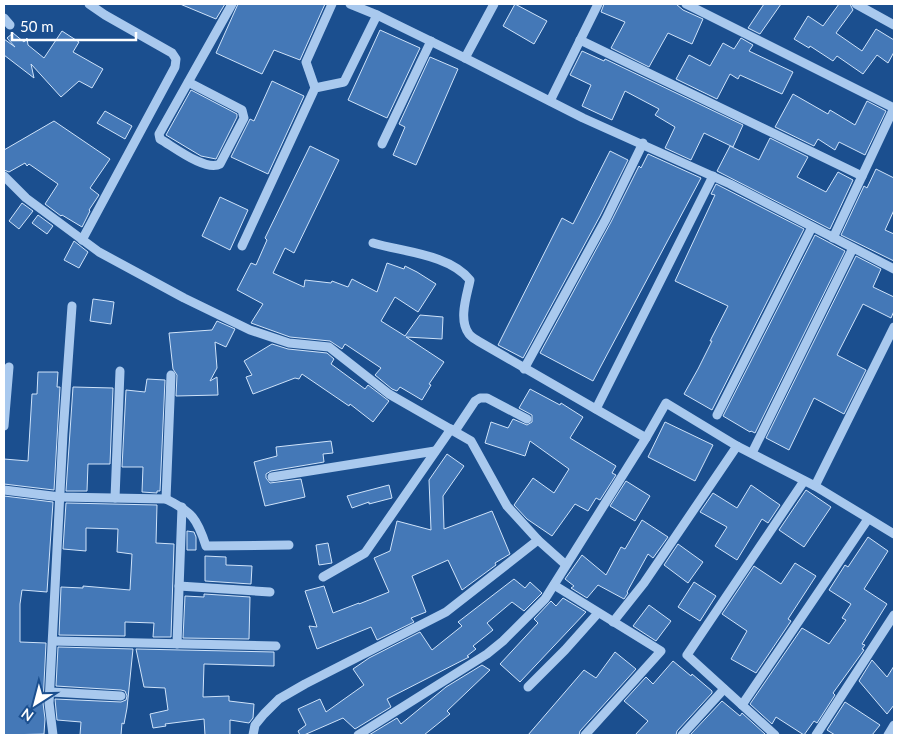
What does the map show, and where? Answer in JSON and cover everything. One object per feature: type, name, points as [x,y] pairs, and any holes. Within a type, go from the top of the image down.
[{"type":"street","points":[[82,240],[175,67],[176,60],[172,53],[88,4]]},
{"type":"street","points":[[188,82],[242,110],[244,118],[220,164],[215,167],[205,166],[160,139],[159,134],[162,126],[232,4]]},
{"type":"street","points":[[242,246],[315,88],[306,62],[332,4]]},
{"type":"street","points":[[350,4],[374,10],[582,118],[713,176],[894,269]]},
{"type":"street","points":[[465,58],[494,4]]},
{"type":"street","points":[[550,101],[598,4]]},
{"type":"street","points":[[686,4],[894,108],[833,238]]},
{"type":"street","points":[[856,4],[894,25]]},
{"type":"street","points":[[315,88],[344,82],[374,10]]},
{"type":"street","points":[[580,40],[862,176]]},
{"type":"street","points":[[382,144],[431,41]]},
{"type":"street","points":[[524,369],[606,219],[643,144]]},
{"type":"street","points":[[4,176],[26,198],[99,252],[184,298],[250,330],[289,344],[329,347],[389,394],[471,441],[507,506],[538,540],[566,565]]},
{"type":"street","points":[[596,410],[713,176]]},
{"type":"street","points":[[717,415],[812,227]]},
{"type":"street","points":[[373,244],[414,252],[457,267],[470,280],[464,313],[465,327],[469,334],[524,369],[646,438]]},
{"type":"street","points":[[752,453],[853,248]]},
{"type":"street","points":[[53,735],[49,703],[68,349],[72,306]]},
{"type":"street","points":[[815,486],[894,328]]},
{"type":"street","points":[[4,426],[9,367]]},
{"type":"street","points":[[115,498],[120,371]]},
{"type":"street","points":[[166,499],[171,375]]},
{"type":"street","points":[[323,577],[365,553],[436,451],[475,400],[487,398],[527,419]]},
{"type":"street","points":[[358,735],[487,654],[503,641],[544,599],[646,438],[666,403],[737,446],[815,486],[894,534]]},
{"type":"street","points":[[613,622],[644,583],[737,446]]},
{"type":"street","points":[[272,477],[436,451]]},
{"type":"street","points":[[773,735],[687,655],[804,481]]},
{"type":"street","points":[[4,490],[60,497],[166,499],[187,509],[201,528],[206,546],[289,545]]},
{"type":"street","points":[[177,644],[182,507]]},
{"type":"street","points":[[742,705],[868,519]]},
{"type":"street","points":[[253,735],[255,726],[279,699],[446,612],[538,540]]},
{"type":"street","points":[[554,585],[661,651],[585,735]]},
{"type":"street","points":[[179,586],[270,592]]},
{"type":"street","points":[[528,686],[565,650],[598,613]]},
{"type":"street","points":[[816,735],[894,615]]},
{"type":"street","points":[[53,642],[276,646]]},
{"type":"street","points":[[682,735],[724,689]]},
{"type":"street","points":[[51,692],[121,696]]},
{"type":"street","points":[[888,735],[894,725]]},
{"type":"building","points":[[180,4],[225,4],[216,19]]},
{"type":"building","points":[[238,4],[325,4],[300,60],[274,50],[262,74],[216,53]]},
{"type":"building","points":[[515,4],[547,21],[534,44],[503,26]]},
{"type":"building","points":[[604,4],[676,4],[683,10],[703,19],[692,44],[668,33],[649,67],[611,48],[625,22],[601,12]]},
{"type":"building","points":[[764,4],[781,4],[760,34],[748,28]]},
{"type":"building","points":[[839,4],[850,4],[853,10],[836,33],[862,51],[876,29],[894,40],[894,52],[888,63],[877,55],[863,74],[837,56],[833,61],[810,46],[809,48],[794,39],[808,16],[823,26]]},
{"type":"building","points":[[380,30],[420,48],[387,118],[348,100]]},
{"type":"building","points":[[62,31],[79,42],[73,52],[103,69],[92,88],[79,81],[61,97],[31,64],[34,78],[4,55],[4,39],[15,47],[7,38],[13,33],[24,42],[27,38],[28,45],[44,58]]},
{"type":"building","points":[[741,38],[753,45],[749,51],[793,72],[782,94],[740,75],[738,79],[730,74],[717,99],[676,79],[689,55],[710,66],[723,43],[734,49]]},
{"type":"building","points":[[582,51],[604,61],[605,59],[743,125],[733,147],[704,133],[691,160],[665,148],[675,127],[655,115],[659,109],[625,91],[612,120],[582,106],[591,85],[570,75]]},
{"type":"building","points":[[430,57],[458,69],[416,165],[393,155],[405,127],[399,124]]},
{"type":"building","points":[[272,81],[304,96],[268,174],[231,157],[250,119],[254,121]]},
{"type":"building","points":[[191,90],[237,114],[216,159],[201,156],[166,135]]},
{"type":"building","points":[[793,94],[828,114],[830,110],[855,125],[867,101],[886,111],[865,155],[839,142],[835,150],[818,139],[814,146],[775,127]]},
{"type":"building","points":[[105,111],[132,126],[125,139],[97,123]]},
{"type":"building","points":[[54,121],[110,159],[90,188],[99,195],[89,210],[82,227],[61,216],[45,204],[58,184],[29,164],[27,166],[25,163],[9,172],[4,170],[4,150]]},
{"type":"building","points":[[770,138],[808,157],[797,177],[826,192],[838,172],[853,180],[830,229],[717,171],[730,146],[759,160]]},
{"type":"building","points":[[310,146],[339,160],[294,253],[285,248],[273,273],[304,287],[305,280],[331,283],[332,281],[348,287],[352,279],[377,292],[387,263],[404,269],[405,266],[436,284],[418,312],[395,297],[381,321],[405,336],[420,315],[443,317],[442,339],[406,337],[444,362],[429,384],[431,385],[422,400],[400,387],[397,391],[392,389],[375,375],[381,368],[345,344],[342,349],[330,341],[290,337],[251,323],[263,304],[237,290],[251,263],[256,265],[267,240],[265,238]]},
{"type":"building","points":[[610,151],[628,160],[523,358],[498,345],[562,218],[573,224]]},
{"type":"building","points":[[648,154],[701,178],[593,381],[540,353],[639,166],[641,168]]},
{"type":"building","points":[[876,169],[894,178],[894,210],[885,230],[894,234],[894,261],[841,235],[864,186],[867,188]]},
{"type":"building","points":[[716,184],[804,229],[712,410],[684,394],[728,306],[675,281],[715,195],[711,194]]},
{"type":"building","points":[[220,197],[248,210],[230,250],[202,236]]},
{"type":"building","points":[[22,203],[33,211],[19,229],[9,221]]},
{"type":"building","points":[[38,215],[53,226],[47,234],[32,223]]},
{"type":"building","points":[[815,235],[845,251],[755,433],[750,432],[723,416]]},
{"type":"building","points":[[74,241],[88,252],[79,268],[64,260]]},
{"type":"building","points":[[856,256],[881,269],[873,287],[894,297],[894,311],[891,318],[863,304],[837,355],[866,370],[844,414],[814,398],[789,450],[766,438]]},
{"type":"building","points":[[93,299],[114,302],[111,324],[90,321]]},
{"type":"building","points":[[217,321],[235,329],[226,347],[215,342],[217,368],[210,381],[217,377],[218,395],[176,396],[177,375],[173,369],[169,333],[212,330]]},
{"type":"building","points":[[272,344],[288,349],[327,353],[334,359],[331,364],[365,389],[368,385],[389,401],[373,422],[350,404],[349,406],[302,374],[299,379],[295,378],[253,394],[246,377],[252,375],[244,361]]},
{"type":"building","points":[[38,372],[58,372],[57,387],[60,387],[54,490],[4,484],[4,459],[28,461],[32,394],[37,394]]},
{"type":"building","points":[[147,379],[165,380],[160,491],[157,491],[157,493],[142,492],[143,467],[122,467],[126,390],[145,392]]},
{"type":"building","points":[[73,387],[113,388],[110,464],[88,464],[87,491],[66,491]]},
{"type":"building","points":[[530,389],[560,405],[561,403],[583,417],[570,438],[616,466],[612,473],[616,475],[600,500],[596,498],[588,511],[575,504],[552,536],[527,519],[514,505],[533,478],[554,493],[569,469],[530,441],[525,456],[485,443],[491,422],[508,428],[513,419],[527,425],[532,422],[532,415],[519,408]]},
{"type":"building","points":[[665,422],[713,445],[695,481],[648,457]]},
{"type":"building","points":[[331,441],[333,453],[323,454],[324,462],[271,471],[266,474],[266,478],[270,483],[301,479],[305,497],[265,506],[254,462],[277,456],[276,447]]},
{"type":"building","points":[[447,454],[464,466],[443,496],[444,529],[492,511],[510,554],[495,563],[496,565],[462,590],[448,560],[412,576],[426,612],[411,618],[414,622],[377,640],[371,627],[317,649],[309,626],[317,627],[305,591],[324,586],[333,613],[389,592],[374,558],[390,551],[397,521],[431,530],[429,480]]},
{"type":"building","points":[[626,481],[650,496],[635,521],[610,506]]},
{"type":"building","points":[[389,485],[392,498],[369,504],[369,502],[352,508],[347,496]]},
{"type":"building","points":[[751,485],[780,505],[768,523],[762,519],[737,560],[715,546],[727,527],[700,512],[713,493],[737,508]]},
{"type":"building","points":[[806,490],[831,507],[804,547],[779,530]]},
{"type":"building","points":[[4,496],[53,502],[47,592],[22,590],[20,604],[20,642],[46,643],[43,703],[44,734],[4,735]]},
{"type":"building","points":[[66,503],[157,505],[156,543],[174,544],[171,637],[153,637],[154,623],[125,622],[125,636],[59,635],[61,587],[83,588],[83,586],[130,590],[132,554],[117,552],[118,529],[86,528],[86,551],[63,549]]},
{"type":"building","points":[[642,520],[668,537],[653,558],[648,554],[624,599],[598,585],[587,598],[571,588],[574,586],[565,579],[582,555],[606,575],[621,547],[625,549]]},
{"type":"building","points":[[187,531],[194,532],[196,550],[187,550]]},
{"type":"building","points":[[868,537],[888,551],[864,589],[887,604],[862,644],[865,645],[862,649],[864,650],[833,693],[835,695],[817,723],[814,721],[804,735],[776,717],[772,724],[750,704],[802,628],[829,644],[846,620],[842,618],[851,604],[829,590],[845,565],[848,567]]},
{"type":"building","points":[[328,543],[332,563],[319,565],[316,545]]},
{"type":"building","points":[[678,544],[703,562],[688,583],[664,565]]},
{"type":"building","points":[[205,556],[226,557],[226,565],[252,566],[251,584],[205,581]]},
{"type":"building","points":[[795,563],[816,576],[788,619],[791,621],[756,673],[731,659],[747,631],[722,614],[754,566],[781,584]]},
{"type":"building","points":[[514,579],[525,588],[530,582],[542,593],[524,611],[512,602],[487,623],[493,630],[473,646],[476,649],[467,656],[469,657],[387,699],[391,707],[355,729],[343,718],[300,735],[298,731],[306,725],[298,709],[320,699],[326,712],[364,685],[353,669],[369,658],[420,632],[432,650],[462,626],[458,622]]},
{"type":"building","points":[[694,582],[716,596],[700,621],[678,607]]},
{"type":"building","points":[[204,594],[250,597],[249,639],[183,638],[185,596],[204,597]]},
{"type":"building","points":[[563,598],[586,612],[520,682],[500,664],[538,623],[534,619],[551,601],[556,606]]},
{"type":"building","points":[[649,605],[671,621],[656,641],[633,626]]},
{"type":"building","points":[[58,647],[133,649],[127,708],[124,724],[122,723],[121,735],[80,735],[81,722],[57,720],[55,699],[121,702],[126,700],[127,696],[125,691],[121,690],[56,686]]},
{"type":"building","points":[[136,649],[274,652],[274,666],[204,664],[203,697],[229,696],[229,701],[254,704],[253,718],[249,723],[230,720],[230,735],[205,735],[204,719],[165,724],[166,726],[153,728],[150,714],[168,710],[165,688],[144,687]]},
{"type":"building","points":[[615,652],[636,669],[580,731],[579,735],[528,735],[584,670],[596,678]]},
{"type":"building","points":[[872,660],[887,677],[894,666],[894,705],[887,714],[859,681]]},
{"type":"building","points":[[673,661],[691,676],[692,674],[712,693],[677,731],[676,735],[635,735],[648,721],[624,701],[646,677],[653,684]]},
{"type":"building","points":[[482,665],[490,670],[447,711],[450,714],[424,735],[369,735],[397,718],[401,724],[446,687]]},
{"type":"building","points":[[722,701],[740,716],[742,713],[765,734],[690,735]]},
{"type":"building","points":[[845,702],[880,725],[872,735],[835,735],[827,730]]}]
